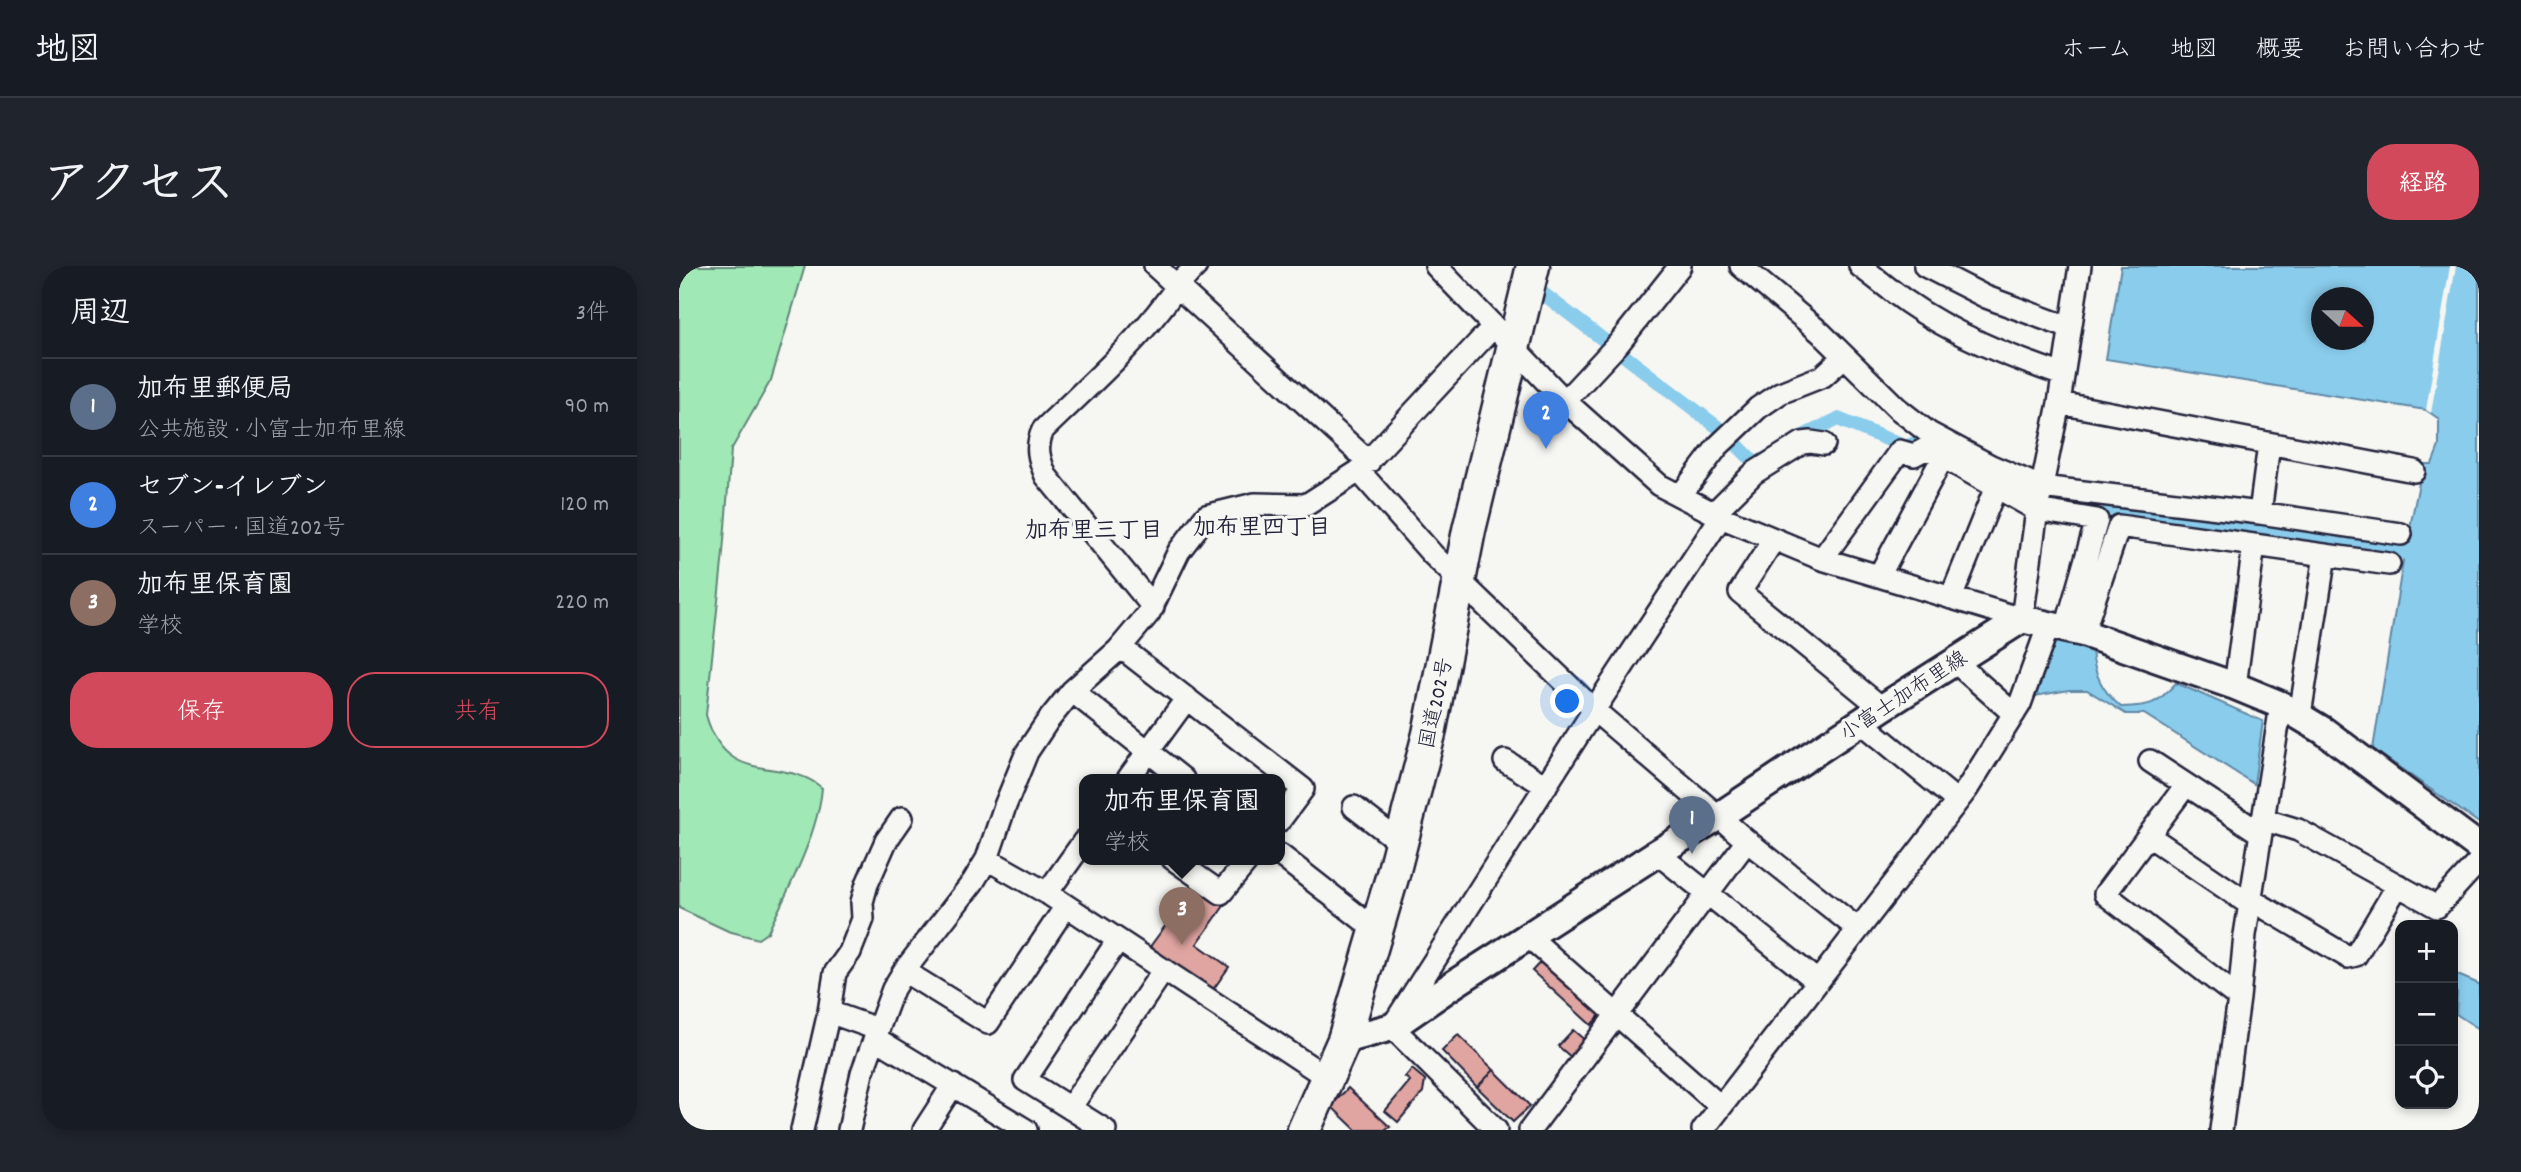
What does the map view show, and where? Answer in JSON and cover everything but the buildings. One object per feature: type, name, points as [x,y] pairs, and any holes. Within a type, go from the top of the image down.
[{"type":"highway","name":"国道202号","points":[[1310,1127],[1345,1040],[1401,843],[1429,734],[1503,338],[1533,266]]},
{"type":"main road","points":[[2022,619],[2066,629],[2235,686],[2291,710],[2479,847]]},
{"type":"main road","name":"小富士加布里線","points":[[1345,1040],[1392,1027],[1528,936],[1719,816],[2022,619]]},
{"type":"street","points":[[1155,266],[1364,466],[1405,526],[1594,710],[1748,841],[1858,929]]},
{"type":"street","points":[[1153,607],[1046,476],[1039,459],[1038,442],[1044,430],[1106,369],[1196,266]]},
{"type":"street","points":[[1436,266],[1566,401],[1659,485],[1718,515],[1822,559],[2022,619],[2037,510],[2059,404],[2080,266]]},
{"type":"street","points":[[1566,401],[1680,266]]},
{"type":"street","points":[[1741,266],[1821,333],[1896,408],[1929,433],[1991,466],[2041,487],[2260,513],[2401,534]]},
{"type":"street","points":[[1860,266],[1908,303],[1940,321],[1989,346],[2063,375]]},
{"type":"street","points":[[1925,266],[1986,297],[2070,328]]},
{"type":"street","points":[[849,1130],[862,1073],[893,989],[987,859],[1027,752],[1072,691],[1118,650],[1153,607],[1179,551],[1206,516],[1255,504],[1306,505],[1364,466],[1503,338]]},
{"type":"street","points":[[1680,496],[1719,446],[1758,408],[1780,393],[1823,376],[1844,357]]},
{"type":"street","points":[[2059,404],[2414,471]]},
{"type":"street","points":[[1496,1130],[1392,1027],[1718,515],[1753,473],[1802,443],[1825,444]]},
{"type":"street","points":[[2260,513],[2269,444]]},
{"type":"street","points":[[1822,559],[1901,451],[1914,455],[1927,448],[2037,510],[2119,526],[2389,564]]},
{"type":"street","points":[[1879,576],[1943,457]]},
{"type":"street","points":[[1951,598],[1996,487]]},
{"type":"street","points":[[2066,629],[2097,520]]},
{"type":"street","points":[[1703,1130],[1957,802],[2066,629],[2119,526]]},
{"type":"street","points":[[1774,539],[1740,592],[1871,715],[1957,802]]},
{"type":"street","points":[[2235,686],[2254,545]]},
{"type":"street","points":[[2221,1130],[2261,826],[2291,710],[2325,555]]},
{"type":"street","points":[[1118,650],[1128,653],[1285,774]]},
{"type":"street","points":[[1954,661],[2014,714]]},
{"type":"street","points":[[1072,691],[1177,774]]},
{"type":"street","points":[[1132,774],[1187,698]]},
{"type":"street","points":[[1505,761],[1546,786]]},
{"type":"street","points":[[2150,761],[2186,785],[2261,826],[2298,830],[2437,907],[2479,861]]},
{"type":"street","points":[[1285,774],[1304,789],[1285,814]]},
{"type":"street","points":[[2186,785],[2105,894],[2239,998]]},
{"type":"street","points":[[1354,807],[1401,843]]},
{"type":"street","points":[[802,1130],[829,1012],[835,973],[850,952],[863,919],[867,884],[886,841],[902,818]]},
{"type":"street","points":[[2148,836],[2250,901],[2349,957],[2356,954],[2398,885]]},
{"type":"street","points":[[1530,1130],[1748,841]]},
{"type":"street","points":[[1047,892],[1079,848]]},
{"type":"street","points":[[1657,853],[1817,981]]},
{"type":"street","points":[[987,859],[1047,892],[1328,1079]]},
{"type":"street","points":[[1285,859],[1377,931]]},
{"type":"street","points":[[1181,865],[1221,893],[1244,865]]},
{"type":"street","points":[[904,971],[988,1023],[1066,906]]},
{"type":"street","points":[[1528,936],[1720,1106]]},
{"type":"street","points":[[1105,1130],[1025,1080],[1118,940]]},
{"type":"street","points":[[1070,1108],[1163,971]]},
{"type":"street","points":[[829,1012],[876,1034],[1016,1127]]},
{"type":"street","points":[[924,1130],[953,1085]]},
{"type":"green space","points":[[679,266],[805,266],[771,380],[731,450],[706,715],[715,738],[727,753],[757,767],[807,778],[822,788],[815,824],[801,862],[768,932],[758,939],[728,931],[679,908]]},
{"type":"water","points":[[2121,266],[2479,266],[2479,823],[2373,749],[2403,561],[2423,464],[2432,464],[2439,446],[2439,419],[2426,410],[2106,359]]},
{"type":"water","points":[[2058,634],[2092,648],[2094,666],[2100,681],[2121,707],[2152,703],[2176,683],[2263,721],[2254,784],[2144,714],[2126,714],[2087,690],[2035,696]]},
{"type":"water","points":[[2458,975],[2479,984],[2479,1029],[2458,1015]]},
{"type":"pier","points":[[2450,266],[2456,266],[2431,413],[2426,410]]},
{"type":"waterway","points":[[1537,289],[1720,429]]},
{"type":"waterway","points":[[1797,439],[1838,419],[1906,447],[1923,439],[1932,443]]},
{"type":"waterway","points":[[1737,445],[1756,464],[1768,457]]},
{"type":"waterway","points":[[2033,497],[2415,554]]},
{"type":"place","name":"セブン-イレブン","points":[[1546,449]]},
{"type":"place","name":"加布里郵便局","points":[[1692,854]]},
{"type":"place","name":"加布里保育園","points":[[1182,945]]},
{"type":"district","name":"加布里四丁目","points":[[1262,526]]},
{"type":"district","name":"加布里三丁目","points":[[1094,529]]}]
